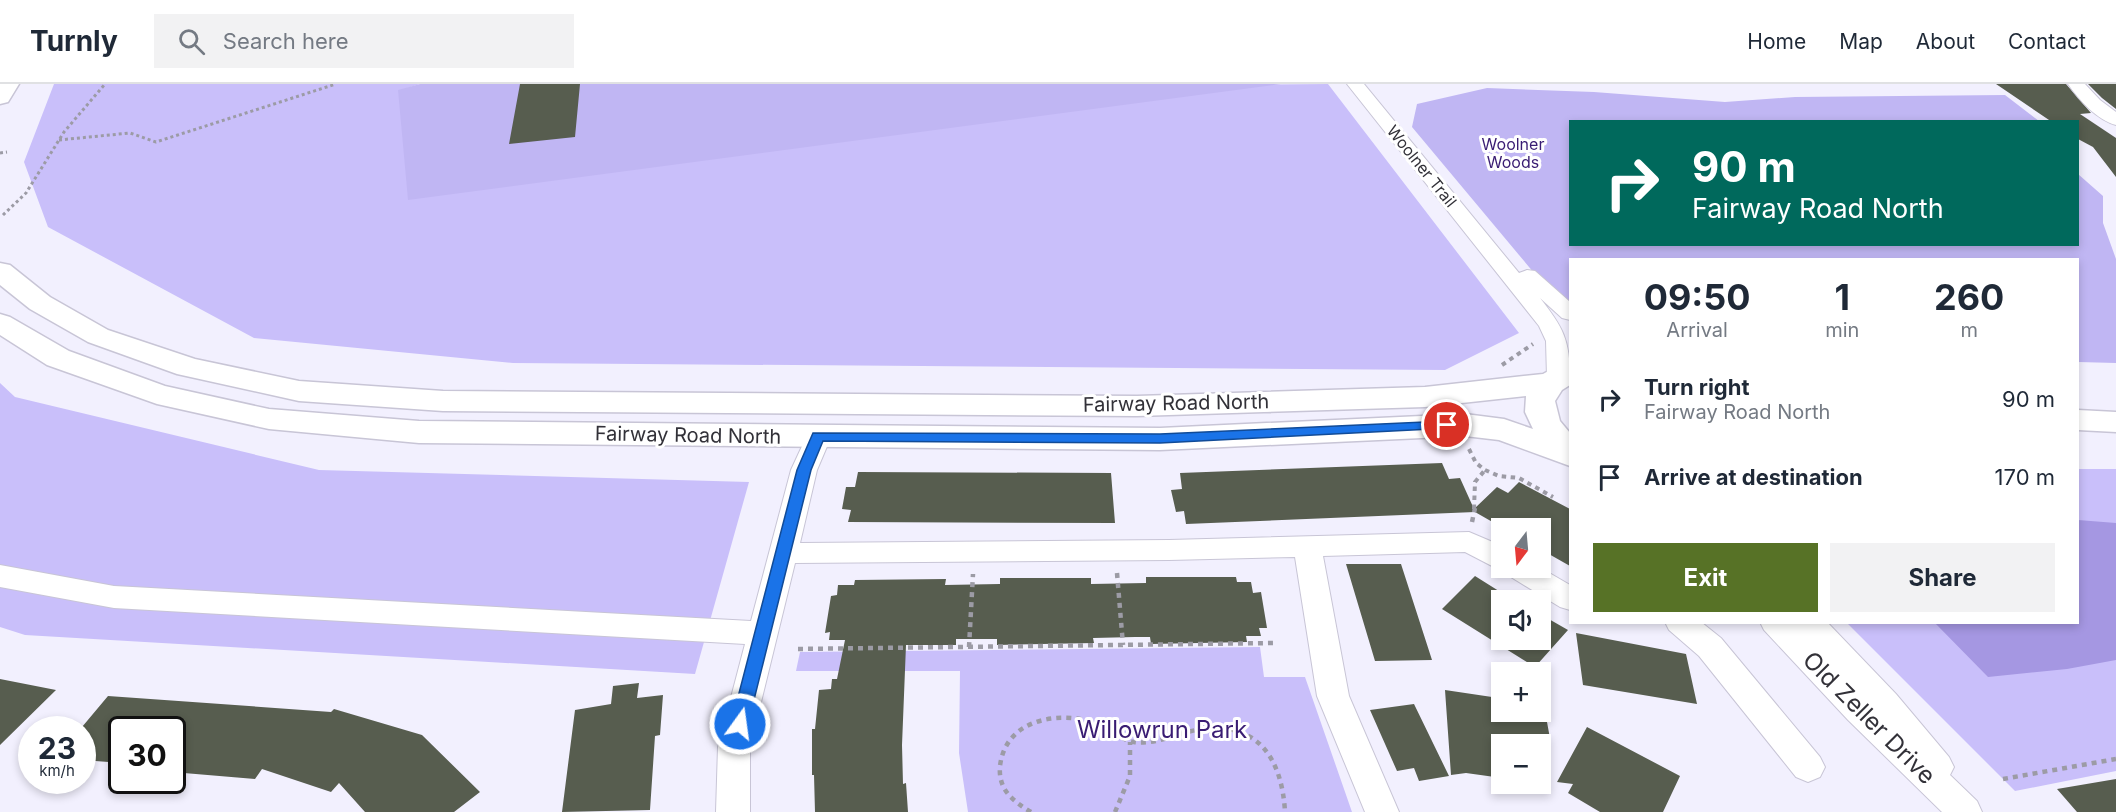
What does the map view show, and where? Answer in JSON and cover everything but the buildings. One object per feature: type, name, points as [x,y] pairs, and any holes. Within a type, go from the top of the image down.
[{"type":"main road","points":[[0,97],[8,84]]},
{"type":"main road","name":"Fairway Road North","points":[[0,271],[40,303],[98,336],[188,366],[299,391],[443,401],[1137,406],[1425,397],[1492,391],[1560,378]]},
{"type":"main road","name":"Fairway Road North","points":[[0,323],[58,358],[157,394],[269,419],[419,432],[1160,439],[1465,424],[1504,430],[1569,453]]},
{"type":"main road","points":[[1560,378],[1540,399],[1542,419],[1557,441],[1569,452]]},
{"type":"main road","points":[[2079,420],[2116,422]]},
{"type":"main road","points":[[2079,440],[2116,440]]},
{"type":"street","name":"Woolner Trail","points":[[1354,84],[1550,325],[1557,341],[1560,378]]},
{"type":"street","points":[[2076,84],[2094,104],[2116,120]]},
{"type":"street","name":"Woolner Trail","points":[[1488,248],[1526,275],[1569,313]]},
{"type":"street","points":[[734,812],[734,747],[804,470],[818,437]]},
{"type":"street","points":[[782,553],[1169,550],[1469,542],[1491,553]]},
{"type":"street","points":[[1308,546],[1333,696],[1382,812]]},
{"type":"street","points":[[0,576],[114,597],[762,633]]},
{"type":"street","points":[[1534,578],[1569,599]]},
{"type":"street","points":[[1682,624],[1710,647],[1808,767]]},
{"type":"street","name":"Old Zeller Drive","points":[[1777,624],[1859,711],[1965,812]]},
{"type":"street","name":"Old Zeller Drive","points":[[1810,624],[1885,703],[1973,812]]},
{"type":"path","points":[[3,215],[17,206],[59,140],[91,97],[105,84]]},
{"type":"path","points":[[59,140],[130,133],[156,142],[336,84]]},
{"type":"path","points":[[0,153],[7,152]]},
{"type":"path","points":[[1501,365],[1540,339]]},
{"type":"path","points":[[1466,442],[1476,463],[1485,470],[1499,476],[1519,478],[1552,497]]},
{"type":"path","points":[[1469,542],[1476,501],[1474,482],[1485,470]]},
{"type":"path","points":[[1116,563],[1123,645]]},
{"type":"path","points":[[969,647],[974,565]]},
{"type":"path","points":[[798,649],[1276,643]]},
{"type":"path","points":[[1031,812],[1011,800],[999,778],[1000,758],[1013,736],[1033,722],[1062,717],[1089,720],[1130,741],[1158,742],[1195,731],[1222,727],[1243,734],[1263,747],[1276,764],[1282,786],[1285,812]]},
{"type":"path","points":[[1115,812],[1130,776],[1130,741]]},
{"type":"path","points":[[2003,779],[2116,759]]},
{"type":"green space","points":[[54,84],[420,84],[398,91],[1328,84],[1519,333],[1445,370],[513,363],[254,338],[48,227],[24,162]]},
{"type":"green space","points":[[420,84],[1281,84],[408,200],[398,90]]},
{"type":"green space","name":"Woolner Woods","points":[[1487,88],[1594,92],[1725,102],[1795,97],[2005,95],[2038,120],[1569,120],[1569,246],[2079,246],[2079,175],[2103,196],[2103,223],[2116,259],[2116,363],[2079,362],[2079,258],[1569,258],[1569,315],[1412,127],[1417,104]]},
{"type":"green space","points":[[0,383],[15,397],[319,470],[749,482],[695,674],[25,635],[0,627]]},
{"type":"green space","points":[[2079,469],[2116,469],[2116,771],[2015,791],[1848,624],[2079,624]]},
{"type":"green space","name":"Willowrun Park","points":[[1260,647],[1264,677],[1305,677],[1352,812],[968,812],[959,753],[960,671],[796,671],[800,652]]},
{"type":"shaded area","points":[[2079,520],[2116,523],[2116,660],[2067,669],[1988,677],[1936,624],[2079,624]]},
{"type":"route","points":[[740,724],[804,470],[818,437],[1160,439],[1447,425]]}]
